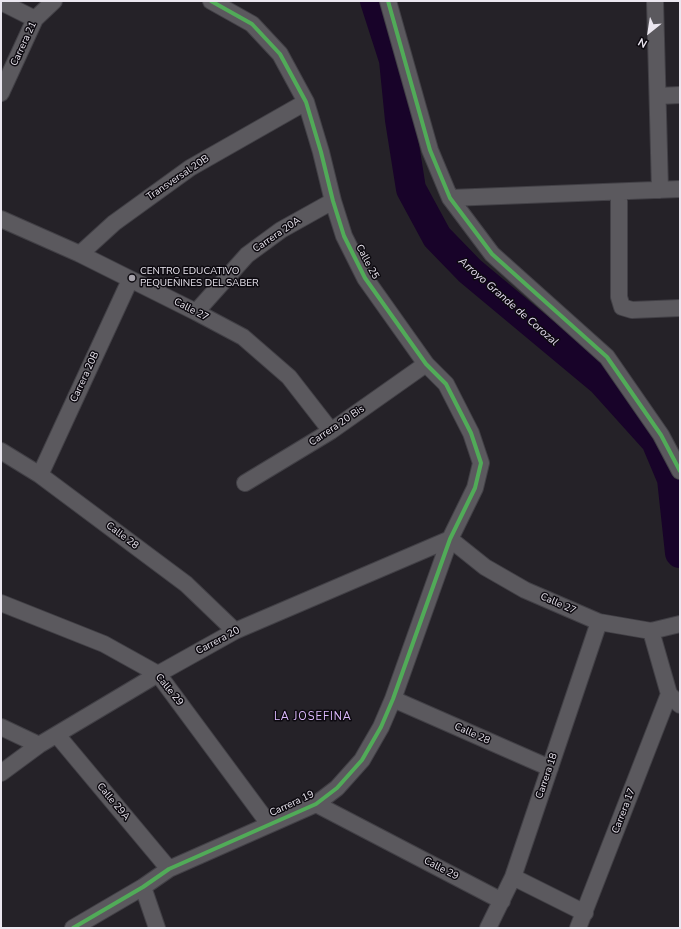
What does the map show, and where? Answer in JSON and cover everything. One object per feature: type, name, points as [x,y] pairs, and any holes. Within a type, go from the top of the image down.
[{"type":"street","name":"Carrera 21","points":[[1,93],[35,18],[54,1]]},
{"type":"street","name":"Calle 25","points":[[211,1],[252,24],[280,54],[306,102],[344,236],[365,278],[426,364],[446,384],[471,434],[481,463],[475,488],[450,539]]},
{"type":"street","points":[[388,1],[430,150],[450,198],[492,254],[607,357],[662,435],[680,471]]},
{"type":"street","points":[[655,1],[660,190]]},
{"type":"street","points":[[1,2],[35,18]]},
{"type":"street","points":[[658,96],[680,95]]},
{"type":"street","name":"Transversal 20B","points":[[80,254],[114,223],[190,168],[306,102]]},
{"type":"street","points":[[450,198],[680,189]]},
{"type":"street","points":[[619,192],[619,298],[622,307],[632,310],[680,308]]},
{"type":"street","name":"Carrera 20A","points":[[196,312],[247,255],[281,230],[333,200]]},
{"type":"street","name":"Calle 27","points":[[1,219],[80,254],[243,337],[289,377],[331,431]]},
{"type":"street","name":"Carrera 20B","points":[[40,475],[130,280]]},
{"type":"street","name":"Carrera 20 Bis","points":[[245,483],[331,431],[426,364]]},
{"type":"street","name":"Calle 28","points":[[1,451],[40,475],[186,584],[235,631]]},
{"type":"street","name":"Calle 27","points":[[450,539],[485,567],[518,586],[599,622],[651,631],[680,624]]},
{"type":"street","name":"Carrera 20","points":[[1,773],[39,745],[158,674],[235,631],[450,539]]},
{"type":"street","name":"Carrera 19","points":[[73,928],[143,888],[169,869],[316,804],[337,788],[362,760],[381,727],[393,700],[450,539]]},
{"type":"street","name":"Calle 29","points":[[1,603],[104,644],[158,674],[269,824]]},
{"type":"street","name":"Carrera 18","points":[[488,928],[513,878],[599,622]]},
{"type":"street","points":[[651,631],[669,694],[680,705]]},
{"type":"street","name":"Carrera 17","points":[[578,928],[669,694]]},
{"type":"street","name":"Calle 28","points":[[393,700],[550,768]]},
{"type":"street","points":[[1,727],[39,745]]},
{"type":"street","name":"Calle 29A","points":[[57,735],[169,869]]},
{"type":"street","name":"Calle 29","points":[[316,804],[502,901]]},
{"type":"street","points":[[513,878],[585,913]]},
{"type":"street","points":[[143,888],[157,928]]},
{"type":"waterway","name":"Arroyo Grande de Corozal","points":[[375,1],[394,60],[400,120],[411,189],[437,237],[470,271],[602,381],[656,441],[672,479],[680,553]]},
{"type":"cycle path","points":[[73,928],[143,887],[169,869],[316,804],[337,788],[362,760],[381,727],[393,699],[450,539],[475,488],[481,463],[471,433],[446,384],[426,364],[365,278],[344,236],[306,102],[280,54],[252,24],[211,1]]},
{"type":"cycle path","points":[[388,1],[430,150],[450,198],[492,254],[607,357],[661,435],[680,471]]},
{"type":"place","name":"CENTRO EDUCATIVO PEQUEÑINES DEL SABER","points":[[132,278]]},
{"type":"district","name":"LA JOSEFINA","points":[[313,717]]}]
